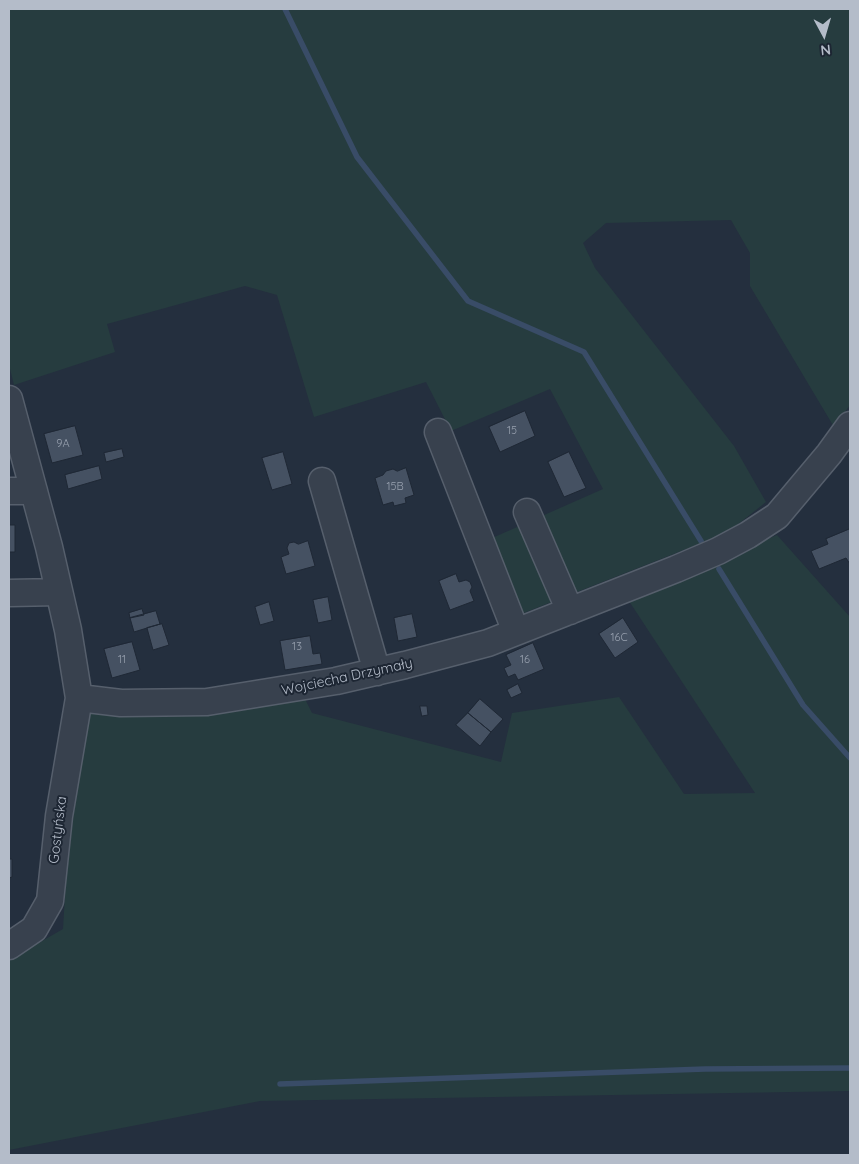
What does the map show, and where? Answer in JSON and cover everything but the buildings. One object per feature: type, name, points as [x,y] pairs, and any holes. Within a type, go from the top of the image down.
[{"type":"street","points":[[9,399],[21,491],[59,592],[68,630],[79,698]]},
{"type":"street","name":"Wojciecha Drzymały","points":[[79,698],[121,703],[207,702],[288,690],[377,672],[488,643],[718,551],[748,535],[777,516],[829,454],[850,425]]},
{"type":"street","points":[[438,432],[516,632]]},
{"type":"street","points":[[322,481],[377,672]]},
{"type":"street","points":[[527,512],[570,611]]},
{"type":"street","points":[[9,593],[59,592]]},
{"type":"street","name":"Gostyńska","points":[[9,946],[34,929],[50,901],[59,816],[79,698]]},
{"type":"green space","points":[[9,9],[850,9],[850,405],[834,427],[750,286],[750,253],[731,220],[606,223],[583,243],[595,268],[734,446],[766,502],[727,533],[521,614],[490,539],[603,489],[550,389],[451,431],[426,382],[314,417],[277,295],[245,286],[107,324],[115,352],[14,385],[9,365]]},
{"type":"green space","points":[[777,535],[850,617],[850,1091],[260,1101],[9,1150],[9,960],[63,929],[66,879],[86,712],[159,715],[240,711],[259,705],[305,699],[312,713],[501,762],[512,713],[619,697],[684,794],[755,793],[627,598]]},
{"type":"waterway","points":[[285,9],[357,157],[468,301],[584,352],[701,541]]},
{"type":"waterway","points":[[719,569],[803,705],[850,758]]},
{"type":"waterway","points":[[280,1084],[705,1069],[850,1068]]}]
